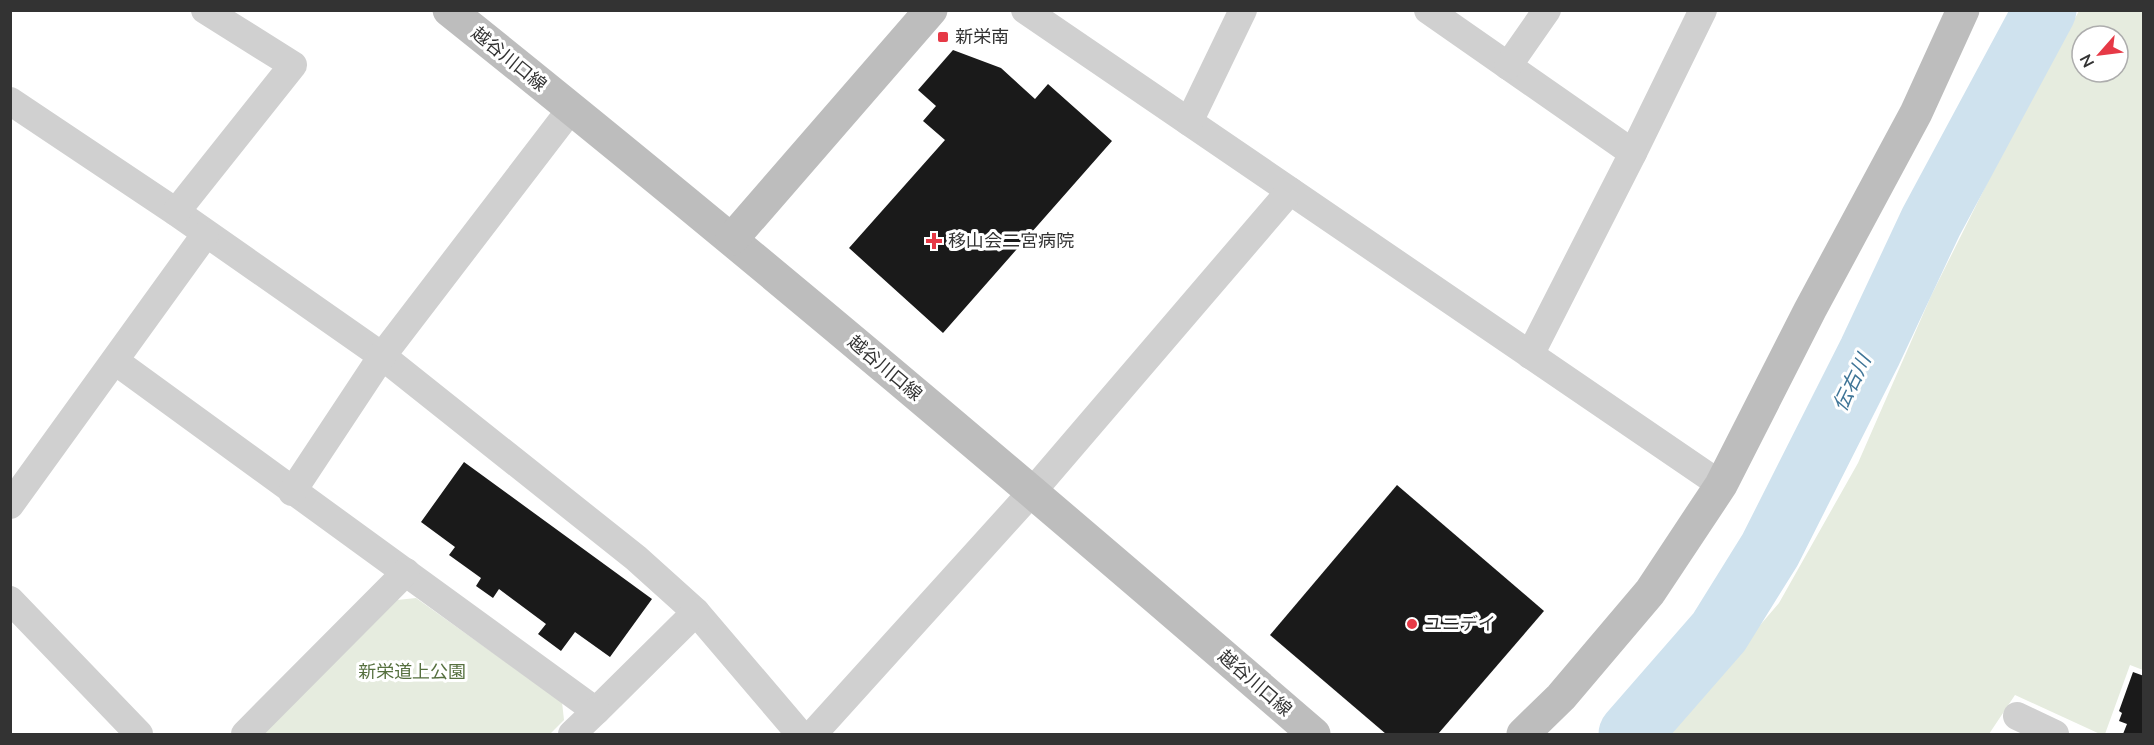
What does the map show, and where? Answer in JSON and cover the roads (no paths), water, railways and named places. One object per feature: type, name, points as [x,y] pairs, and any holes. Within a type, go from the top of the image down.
[{"type":"street","points":[[176,212],[293,65],[205,10]]},
{"type":"street","points":[[732,239],[931,10]]},
{"type":"street","points":[[1025,10],[1721,485]]},
{"type":"street","points":[[1189,122],[1242,10]]},
{"type":"street","points":[[1428,10],[1633,153]]},
{"type":"street","points":[[1508,66],[1547,10]]},
{"type":"street","points":[[1530,355],[1703,10]]},
{"type":"street","points":[[1523,735],[1561,697],[1650,592],[1721,485],[1810,310],[1916,113],[1963,10]]},
{"type":"street","name":"越谷川口線","points":[[459,14],[571,110],[732,239],[1032,492],[1314,735]]},
{"type":"street","points":[[10,101],[176,212],[381,356],[636,558],[696,612],[800,735]]},
{"type":"street","points":[[292,492],[381,356],[571,110]]},
{"type":"street","points":[[813,735],[1032,492],[1290,191]]},
{"type":"street","points":[[10,505],[206,235]]},
{"type":"street","points":[[115,362],[596,711]]},
{"type":"street","points":[[245,735],[406,572]]},
{"type":"street","points":[[10,600],[139,735]]},
{"type":"street","points":[[572,735],[696,612]]},
{"type":"street","points":[[2017,716],[2055,735]]},
{"type":"waterway","name":"伝右川","points":[[1630,734],[1719,632],[1770,550],[1870,352],[1931,222],[2045,10]]},
{"type":"place","name":"新栄南","points":[[943,37]]},
{"type":"place","name":"移山会二宮病院","points":[[934,241]]},
{"type":"place","name":"ユニデイ","points":[[1412,624]]},
{"type":"park label","name":"新栄道上公園","points":[[412,672]]}]
